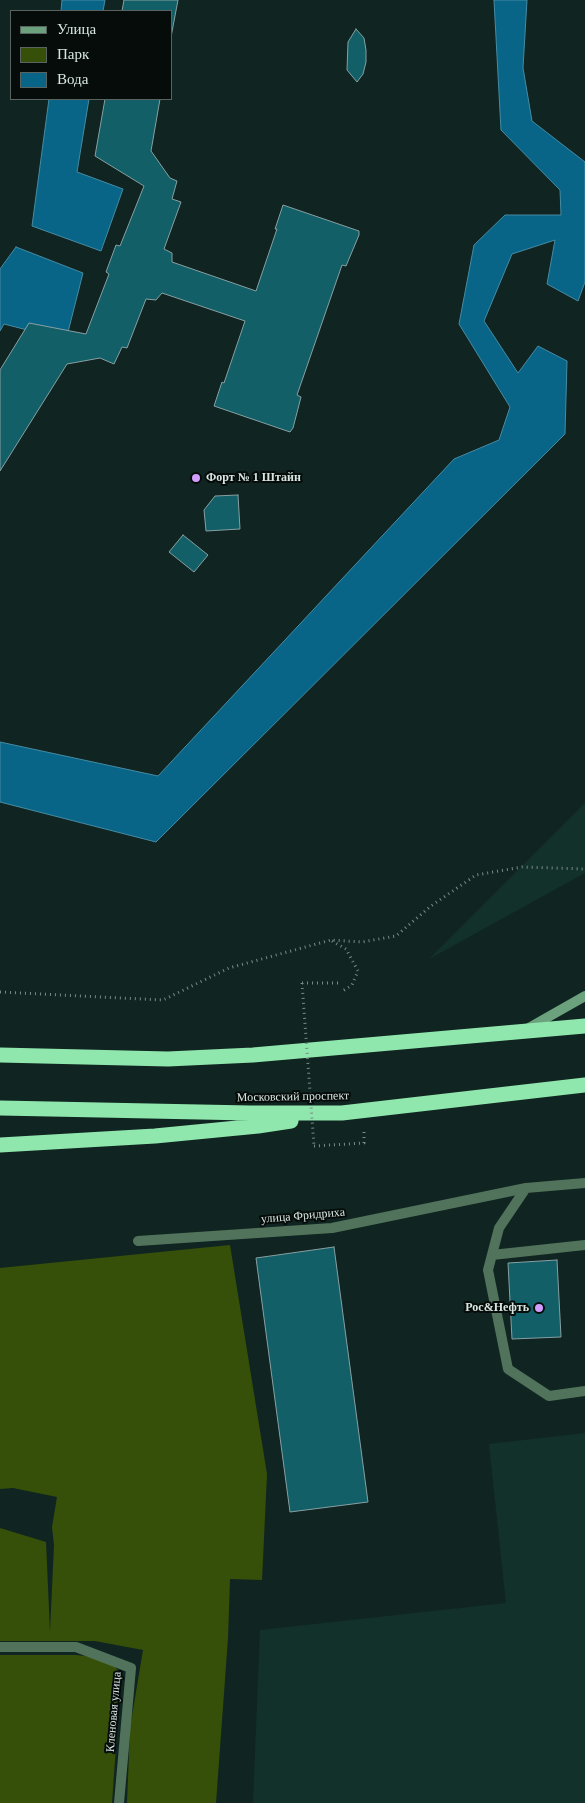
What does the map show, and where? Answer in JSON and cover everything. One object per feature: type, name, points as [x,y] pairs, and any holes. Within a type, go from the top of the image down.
[{"type":"highway","points":[[0,1055],[80,1058],[177,1058],[253,1055],[585,1026]]},
{"type":"highway","name":"Московский проспект","points":[[0,1108],[342,1113],[585,1085]]},
{"type":"highway","points":[[0,1145],[96,1140],[221,1130],[342,1113]]},
{"type":"main road","points":[[520,1033],[585,996]]},
{"type":"lane","name":"улица Фридриха","points":[[138,1241],[332,1228],[526,1188],[585,1183]]},
{"type":"lane","points":[[526,1188],[499,1228],[488,1270],[508,1369],[549,1396],[585,1391]]},
{"type":"lane","points":[[492,1255],[585,1245]]},
{"type":"lane","name":"Кленовая улица","points":[[0,1647],[76,1648],[131,1668],[119,1803]]},
{"type":"path","points":[[0,992],[162,1000],[228,968],[330,940],[362,942],[396,936],[430,906],[476,876],[522,867],[585,869]]},
{"type":"path","points":[[330,940],[346,949],[358,971],[352,985],[341,992]]},
{"type":"path","points":[[341,983],[302,983],[314,1146],[364,1142]]},
{"type":"shaded area","points":[[585,803],[585,873],[429,959]]},
{"type":"shaded area","points":[[585,1433],[585,1803],[253,1803],[260,1630],[506,1603],[489,1444]]},
{"type":"green space","points":[[230,1245],[267,1474],[262,1580],[230,1579],[228,1638],[216,1803],[127,1803],[130,1728],[143,1650],[95,1641],[0,1641],[0,1528],[46,1542],[50,1632],[54,1545],[52,1527],[57,1497],[13,1488],[0,1489],[0,1268]]},
{"type":"green space","points":[[0,1655],[76,1655],[94,1657],[111,1663],[117,1669],[121,1675],[112,1803],[0,1803]]},
{"type":"water","points":[[62,0],[105,0],[103,10],[61,10]]},
{"type":"water","points":[[494,0],[527,0],[523,68],[532,121],[585,162],[585,282],[578,301],[547,284],[555,240],[512,254],[484,321],[518,373],[538,346],[567,361],[565,434],[156,842],[0,802],[0,742],[158,776],[454,459],[499,440],[510,407],[459,324],[474,245],[505,215],[561,215],[560,190],[501,130]]},
{"type":"water","points":[[49,100],[89,100],[77,172],[123,189],[101,251],[32,226]]},
{"type":"water","points":[[16,247],[83,273],[66,340],[4,324],[0,331],[0,269]]},
{"type":"building","points":[[124,0],[178,0],[172,32],[172,10],[122,10]]},
{"type":"building","points":[[356,29],[364,38],[366,50],[363,74],[357,82],[347,70],[348,42]]},
{"type":"building","points":[[105,100],[160,100],[151,151],[170,178],[177,181],[172,199],[181,202],[164,249],[172,253],[172,262],[256,291],[283,205],[359,231],[346,266],[342,265],[297,395],[301,397],[293,428],[290,432],[214,406],[222,382],[224,383],[245,321],[162,293],[156,300],[146,299],[127,348],[122,347],[114,364],[100,358],[67,364],[0,471],[0,370],[29,323],[86,334],[109,274],[106,272],[116,245],[120,246],[144,186],[95,156]]},
{"type":"building","points":[[238,495],[240,529],[206,531],[204,510],[215,496]]},
{"type":"building","points":[[183,535],[208,555],[194,572],[169,552]]},
{"type":"building","points":[[334,1247],[368,1502],[290,1512],[256,1258]]},
{"type":"building","points":[[557,1260],[561,1337],[512,1339],[508,1263]]},
{"type":"place","name":"Форт № 1 Штайн","points":[[196,478]]},
{"type":"place","name":"Рос&Нефть","points":[[539,1308]]}]
